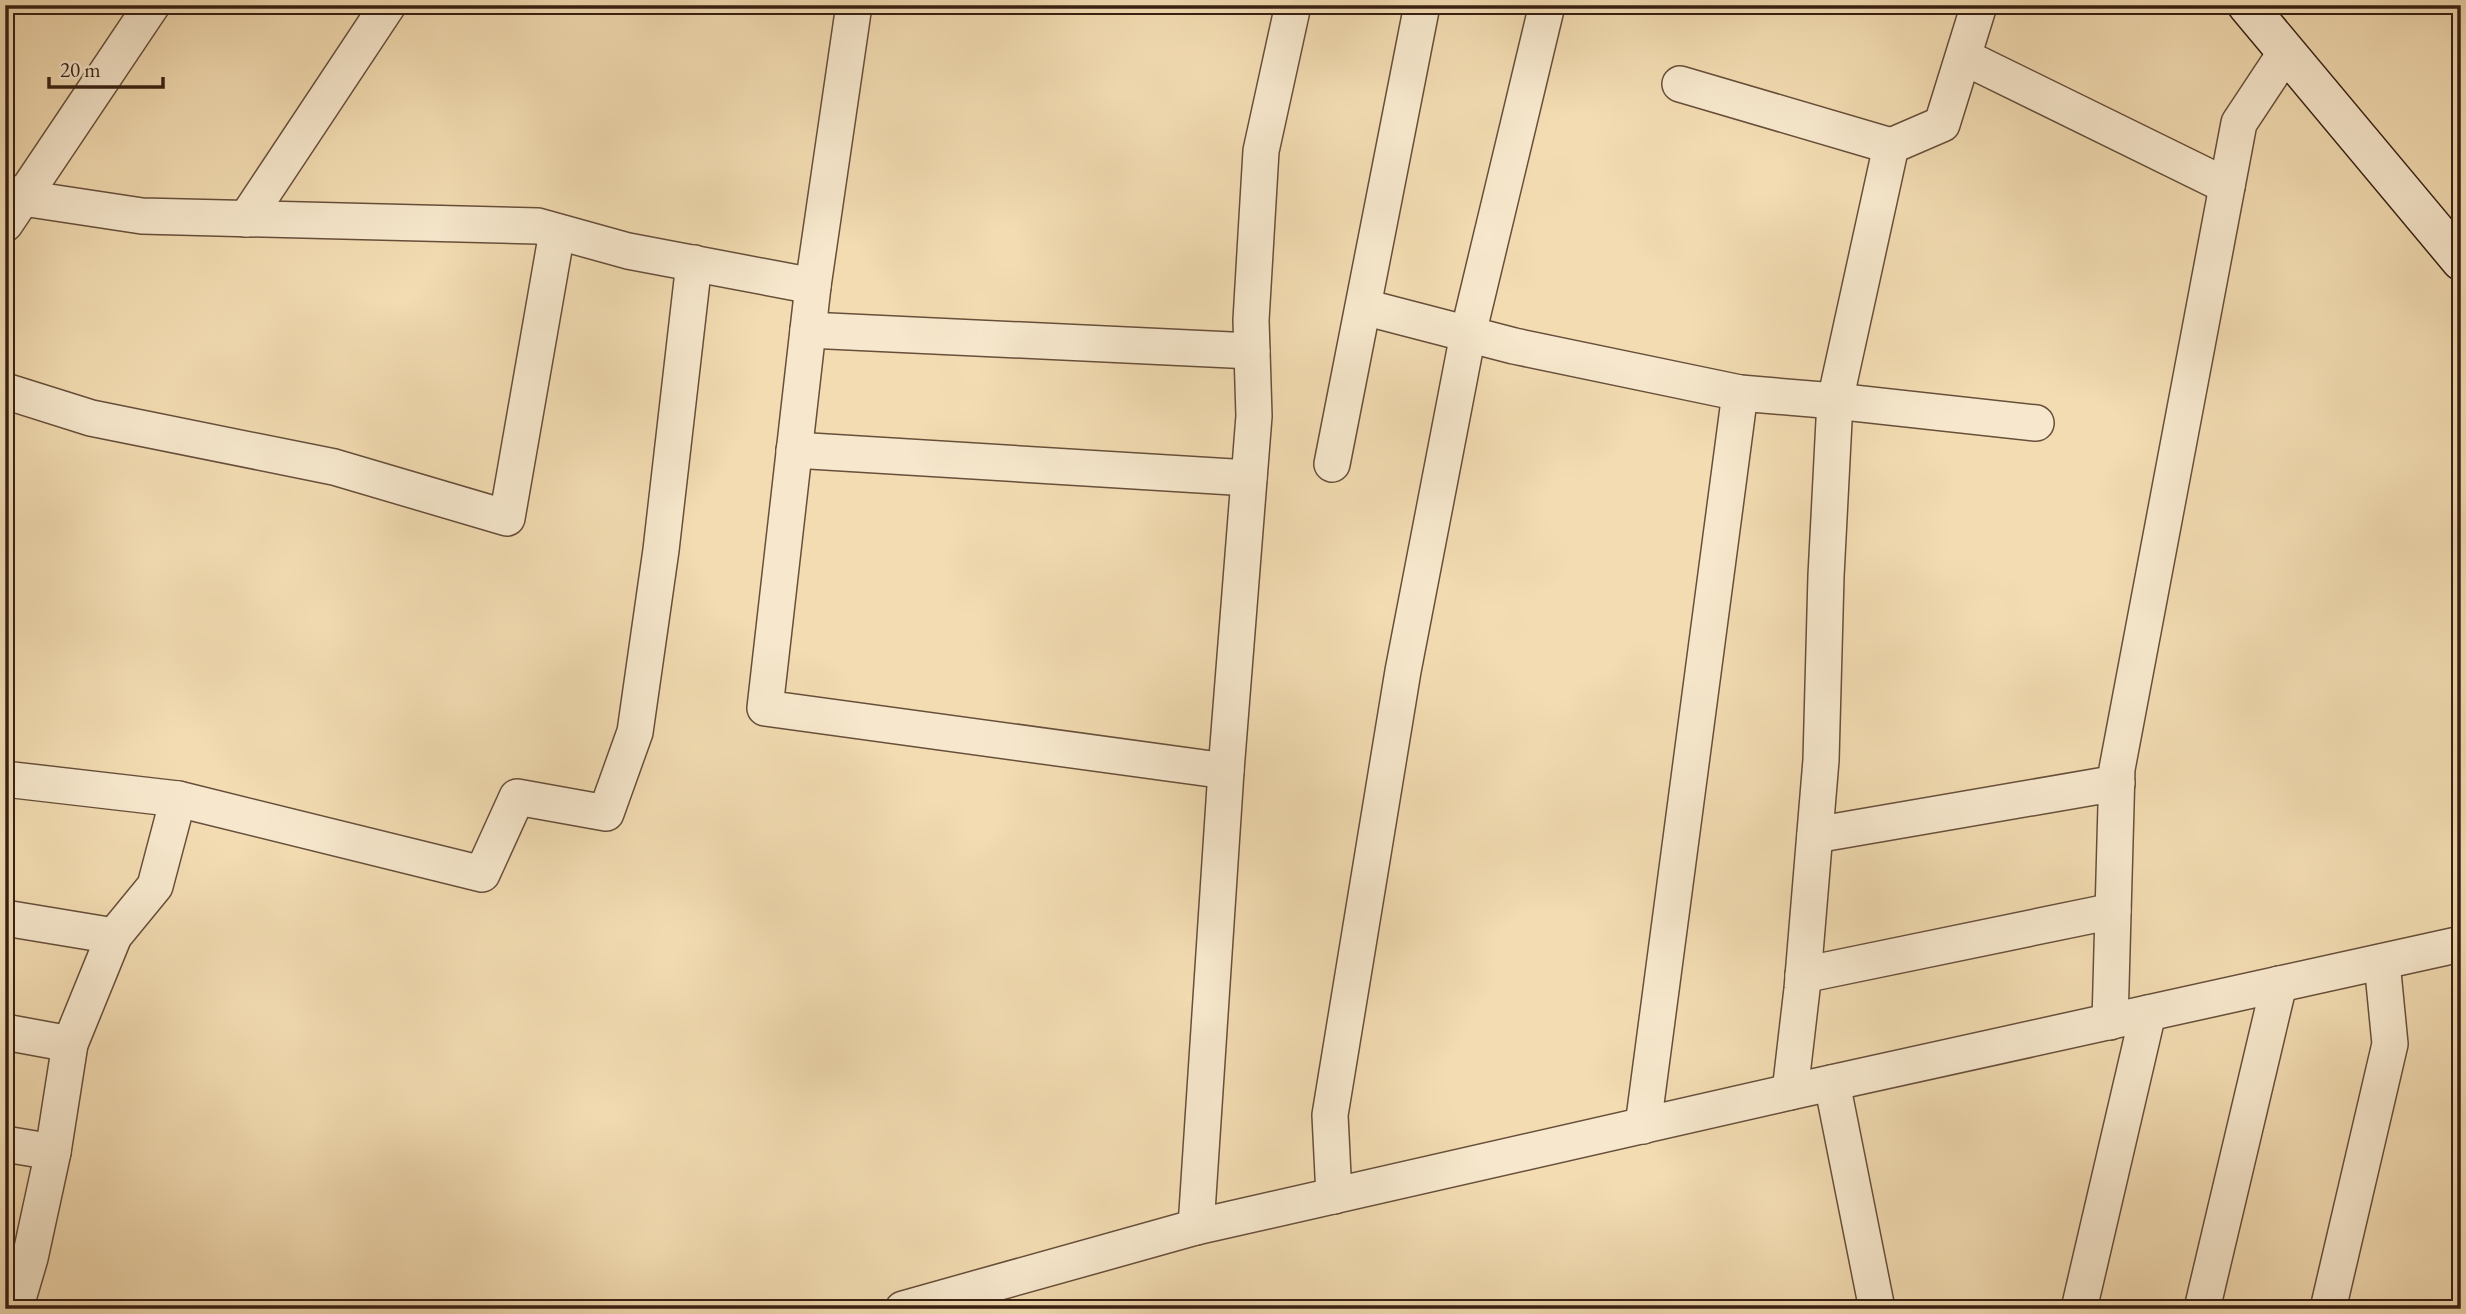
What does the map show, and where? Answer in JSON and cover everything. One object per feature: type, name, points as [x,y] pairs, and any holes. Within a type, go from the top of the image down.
[{"type":"street","points":[[11,205],[152,5]]},
{"type":"street","points":[[246,219],[388,5]]},
{"type":"street","points":[[854,5],[813,286],[765,708],[1226,771]]},
{"type":"street","points":[[1196,1227],[1226,771],[1254,416],[1251,320],[1261,151],[1293,5]]},
{"type":"street","points":[[1332,464],[1422,5]]},
{"type":"street","points":[[1334,1196],[1330,1115],[1403,671],[1468,334],[1547,5]]},
{"type":"street","points":[[1679,84],[1892,146],[1942,124],[1979,5]]},
{"type":"street","points":[[2247,5],[2461,261]]},
{"type":"street","points":[[2110,1021],[2117,769],[2239,123],[2286,52]]},
{"type":"street","points":[[1964,57],[2227,186]]},
{"type":"street","points":[[1790,1092],[1821,760],[1826,576],[1835,401],[1892,146]]},
{"type":"street","points":[[11,205],[142,216],[538,226],[628,251],[813,286]]},
{"type":"street","points":[[5,391],[91,418],[334,467],[507,518],[557,232]]},
{"type":"street","points":[[5,779],[178,799],[482,874],[516,797],[606,813],[635,732],[662,550],[694,263]]},
{"type":"street","points":[[1364,307],[1514,346],[1740,393],[2036,423]]},
{"type":"street","points":[[808,330],[1252,351]]},
{"type":"street","points":[[1643,1126],[1740,393]]},
{"type":"street","points":[[794,450],[1249,478]]},
{"type":"street","points":[[1815,835],[2117,783]]},
{"type":"street","points":[[15,1309],[18,1256],[53,1152],[70,1044],[114,936],[155,886],[178,799]]},
{"type":"street","points":[[1803,975],[2113,911]]},
{"type":"street","points":[[5,918],[114,936]]},
{"type":"street","points":[[903,1309],[1196,1227],[2461,944]]},
{"type":"street","points":[[2328,1309],[2390,1044],[2382,961]]},
{"type":"street","points":[[2202,1309],[2279,984]]},
{"type":"street","points":[[2079,1309],[2148,1013]]},
{"type":"street","points":[[5,1032],[70,1044]]},
{"type":"street","points":[[1832,1083],[1877,1309]]},
{"type":"street","points":[[5,1144],[53,1152]]}]
